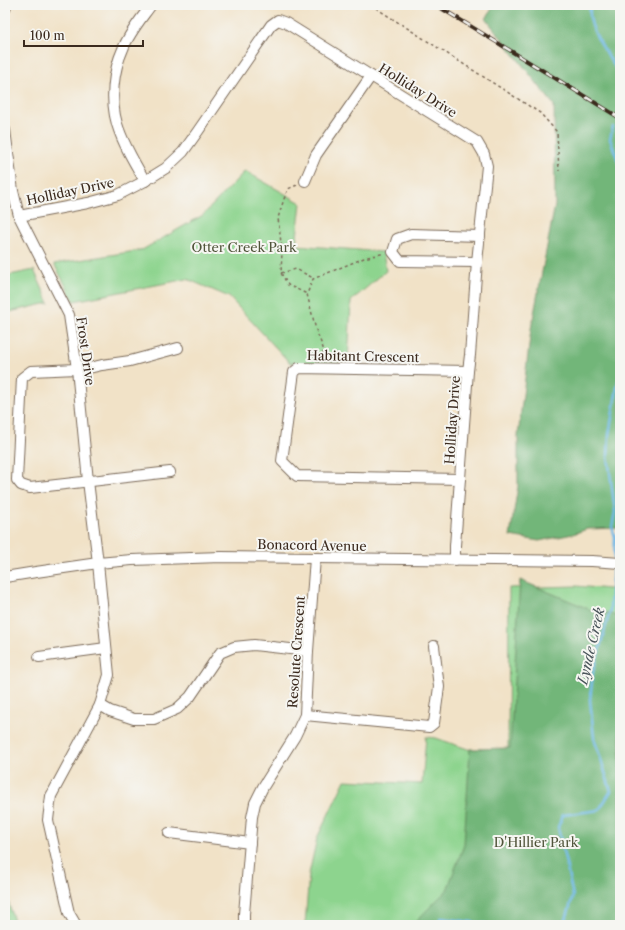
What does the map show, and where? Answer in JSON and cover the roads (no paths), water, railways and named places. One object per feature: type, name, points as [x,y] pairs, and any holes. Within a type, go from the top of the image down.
[{"type":"street","points":[[5,9],[6,5]]},
{"type":"street","points":[[145,181],[123,140],[117,123],[113,91],[116,69],[123,48],[130,34],[151,5]]},
{"type":"street","name":"Holliday Drive","points":[[19,216],[118,196],[166,168],[183,152],[271,25],[278,20],[286,23],[477,142],[484,154],[487,166],[468,371],[454,546],[455,560]]},
{"type":"street","points":[[305,181],[316,155],[371,76]]},
{"type":"street","name":"Frost Drive","points":[[5,130],[13,191],[19,216],[69,315],[77,369],[98,563]]},
{"type":"street","points":[[477,262],[400,261],[393,252],[397,239],[411,234],[480,236]]},
{"type":"street","points":[[170,472],[30,488],[20,485],[17,480],[22,378],[31,371],[89,368],[130,361],[178,348]]},
{"type":"street","name":"Habitant Crescent","points":[[460,479],[298,476],[282,461],[294,372],[299,368],[468,371]]},
{"type":"street","name":"Bonacord Avenue","points":[[5,577],[98,563],[132,560],[221,557],[592,561],[620,563]]},
{"type":"street","name":"Resolute Crescent","points":[[244,925],[252,817],[255,803],[263,786],[295,736],[305,715],[315,558]]},
{"type":"street","points":[[76,925],[69,913],[48,820],[51,796],[100,705],[109,675],[98,563]]},
{"type":"street","points":[[100,705],[110,711],[134,719],[154,719],[177,708],[190,697],[220,653],[234,646],[254,645],[308,651]]},
{"type":"street","points":[[305,715],[429,727],[434,723],[439,687],[434,646]]},
{"type":"street","points":[[39,657],[106,648]]},
{"type":"street","points":[[169,833],[250,843]]},
{"type":"waterway","name":"Lynde Creek","points":[[590,5],[591,23],[616,69],[620,85]]},
{"type":"waterway","name":"Lynde Creek","points":[[619,99],[620,94]]},
{"type":"waterway","name":"Lynde Creek","points":[[613,127],[610,139],[620,166]]},
{"type":"waterway","name":"Lynde Creek","points":[[614,559],[615,537],[612,527],[615,512],[608,457],[609,435],[618,382],[620,379]]},
{"type":"waterway","name":"Lynde Creek","points":[[561,925],[565,923],[573,896],[558,827],[563,815],[599,810],[611,791],[594,738],[590,700],[593,672],[610,611],[613,564]]},
{"type":"waterway","name":"Lynde Creek","points":[[435,925],[441,918],[494,925]]},
{"type":"railway","points":[[436,5],[620,118]]},
{"type":"park label","name":"Otter Creek Park","points":[[244,247]]},
{"type":"park label","name":"D'Hillier Park","points":[[536,842]]}]
